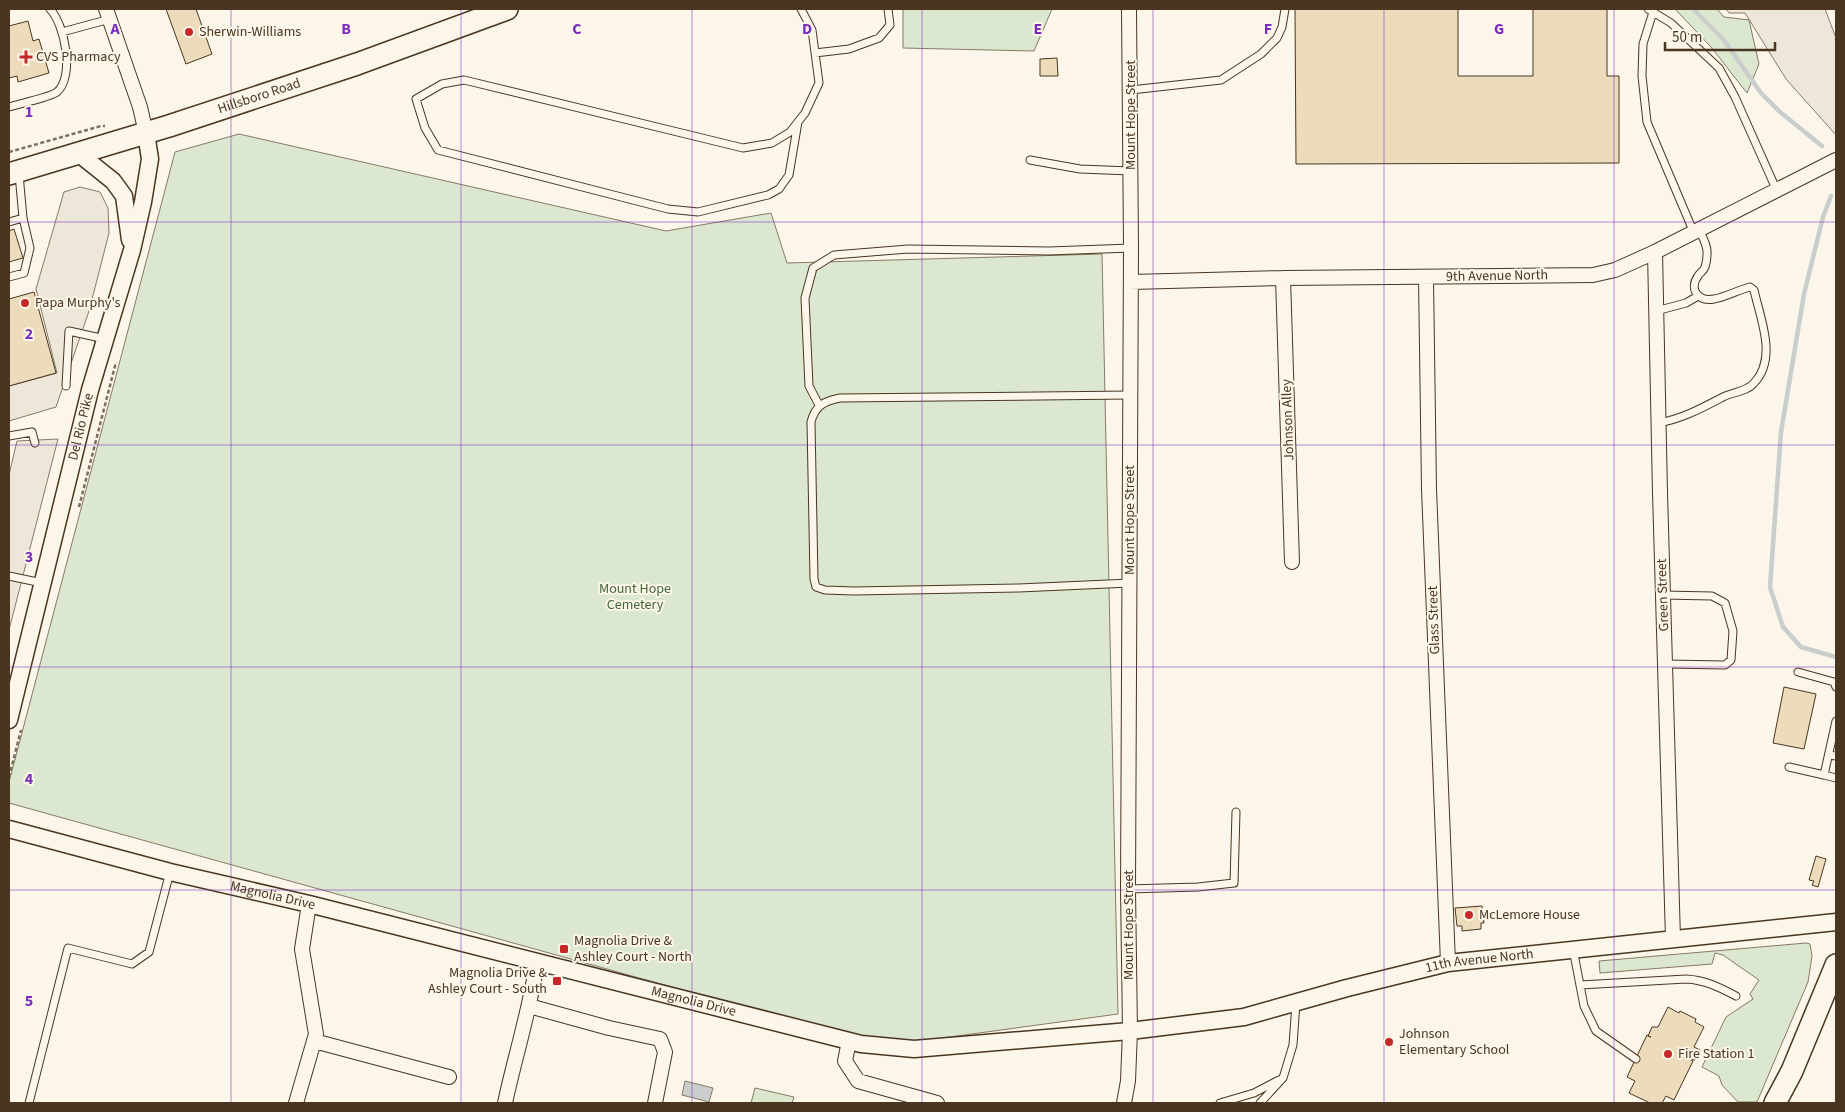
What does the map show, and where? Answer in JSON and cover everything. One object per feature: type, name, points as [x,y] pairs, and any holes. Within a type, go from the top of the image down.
[{"type":"main road","name":"Hillsboro Road","points":[[14,173],[146,133],[357,64],[507,9]]},
{"type":"main road","points":[[1775,1103],[1792,1071],[1836,965]]},
{"type":"street","name":"Mount Hope Street","points":[[1124,1103],[1128,1081],[1130,1031],[1128,889],[1131,90],[1129,9]]},
{"type":"street","points":[[108,14],[140,107],[146,133]]},
{"type":"street","name":"Del Rio Pike","points":[[9,720],[105,339],[132,250],[150,159],[146,133]]},
{"type":"street","points":[[78,153],[113,181],[124,196],[132,250]]},
{"type":"street","name":"9th Avenue North","points":[[1131,282],[1284,278],[1593,275],[1615,270],[1655,252],[1836,160]]},
{"type":"street","name":"Green Street","points":[[1655,252],[1662,595],[1673,939]]},
{"type":"street","name":"Johnson Alley","points":[[1284,278],[1292,562]]},
{"type":"street","name":"Glass Street","points":[[1426,278],[1429,490],[1448,963]]},
{"type":"street","name":"Magnolia Drive","points":[[9,829],[170,872],[309,904],[861,1044],[914,1049],[1130,1031]]},
{"type":"street","points":[[296,1103],[316,1034],[302,949],[309,904]]},
{"type":"street","name":"11th Avenue North","points":[[1130,1031],[1244,1017],[1448,963],[1836,922]]},
{"type":"street","points":[[505,1103],[514,1060],[529,1006],[537,962]]},
{"type":"street","points":[[529,1006],[609,1028],[660,1039],[665,1052],[655,1103]]},
{"type":"street","points":[[314,1041],[449,1077]]},
{"type":"street","points":[[849,1041],[845,1061],[858,1081],[917,1101],[937,1103]]},
{"type":"lane","points":[[9,107],[56,93],[65,80],[68,58],[62,32],[55,14],[50,9]]},
{"type":"lane","points":[[798,122],[789,175],[779,189],[768,195],[698,212],[668,208],[438,150],[425,128],[416,99],[442,84],[464,80],[743,148],[772,143],[790,132],[798,122],[805,113],[819,83],[812,30],[801,9]]},
{"type":"lane","points":[[816,53],[849,49],[879,38],[890,25],[888,9]]},
{"type":"lane","points":[[1131,90],[1221,80],[1261,54],[1276,38],[1282,27],[1284,9]]},
{"type":"lane","points":[[1658,423],[1674,420],[1729,394],[1748,388],[1755,383],[1766,354],[1765,336],[1754,290],[1750,287],[1714,299],[1703,299],[1695,292],[1697,277],[1705,268],[1706,244],[1696,231],[1647,122],[1642,76],[1643,44],[1650,10],[1671,23],[1719,68],[1735,97],[1777,191]]},
{"type":"lane","points":[[62,32],[108,14]]},
{"type":"lane","points":[[1030,160],[1080,169],[1131,171]]},
{"type":"lane","points":[[9,277],[24,273],[30,248],[14,173]]},
{"type":"lane","points":[[9,222],[23,218]]},
{"type":"lane","points":[[819,405],[809,386],[805,298],[814,268],[834,255],[908,249],[1049,251],[1131,248]]},
{"type":"lane","points":[[1656,311],[1686,303],[1698,296]]},
{"type":"lane","points":[[66,386],[69,331],[105,339]]},
{"type":"lane","points":[[1130,583],[1019,588],[854,591],[833,591],[816,587],[814,579],[811,422],[819,405],[827,400],[840,398],[1131,395]]},
{"type":"lane","points":[[9,436],[32,432],[35,443]]},
{"type":"lane","points":[[9,576],[42,583]]},
{"type":"lane","points":[[1662,595],[1712,596],[1725,603],[1734,631],[1731,660],[1725,665],[1664,664]]},
{"type":"lane","points":[[1798,672],[1834,682],[1836,687]]},
{"type":"lane","points":[[1824,775],[1832,756],[1836,725]]},
{"type":"lane","points":[[1789,767],[1836,778]]},
{"type":"lane","points":[[1128,889],[1234,883],[1236,812]]},
{"type":"lane","points":[[29,1103],[68,948],[132,964],[150,952],[170,872]]},
{"type":"lane","points":[[1573,949],[1584,1006],[1596,1031],[1636,1059]]},
{"type":"lane","points":[[1580,985],[1700,980],[1736,996]]},
{"type":"lane","points":[[1260,1103],[1283,1078],[1294,1045],[1296,1002]]},
{"type":"lane","points":[[1224,1103],[1241,1100],[1283,1078]]},
{"type":"green space","points":[[903,9],[1052,9],[1034,51],[903,48]]},
{"type":"green space","points":[[1675,9],[1717,9],[1724,17],[1749,20],[1759,64],[1747,93],[1711,47]]},
{"type":"green space","name":"Mount Hope Cemetery","points":[[239,134],[666,231],[771,213],[787,263],[1102,254],[1118,1014],[884,1046],[9,803],[9,782],[175,152]]},
{"type":"green space","points":[[1810,944],[1812,956],[1808,982],[1757,1102],[1738,1102],[1722,1085],[1719,1076],[1702,1067],[1726,1017],[1753,999],[1750,994],[1759,980],[1723,955],[1715,953],[1712,964],[1600,973],[1599,961]]},
{"type":"green space","points":[[755,1088],[794,1097],[792,1103],[751,1103]]},
{"type":"shaded area","points":[[1726,9],[1825,9],[1836,38],[1836,135],[1786,79],[1745,13],[1729,13]]},
{"type":"shaded area","points":[[80,187],[100,192],[108,208],[109,233],[89,311],[56,407],[9,421],[9,386],[57,373],[36,289],[64,192]]},
{"type":"shaded area","points":[[58,439],[9,630],[9,475],[17,441]]},
{"type":"shaded area","points":[[685,1081],[713,1088],[709,1102],[682,1095]]},
{"type":"building","name":"Sherwin-Williams","points":[[166,9],[196,9],[212,54],[186,64]]},
{"type":"building","points":[[1295,9],[1458,9],[1458,76],[1533,76],[1533,9],[1607,9],[1607,76],[1619,76],[1619,163],[1296,164]]},
{"type":"building","name":"CVS Pharmacy","points":[[28,21],[33,41],[39,39],[49,73],[18,82],[17,76],[9,78],[9,26]]},
{"type":"building","points":[[1057,58],[1058,76],[1040,76],[1040,59]]},
{"type":"building","points":[[14,229],[23,258],[9,262],[9,231]]},
{"type":"building","points":[[34,292],[56,373],[9,386],[9,299]]},
{"type":"building","points":[[1784,687],[1816,694],[1804,749],[1773,743]]},
{"type":"building","points":[[1816,856],[1826,859],[1818,887],[1812,885],[1814,881],[1809,880]]},
{"type":"building","name":"McLemore House","points":[[1482,906],[1484,923],[1481,923],[1481,929],[1462,931],[1462,926],[1457,926],[1455,908]]},
{"type":"building","name":"Fire Station 1","points":[[1668,1007],[1696,1019],[1695,1022],[1704,1027],[1694,1047],[1700,1050],[1695,1060],[1689,1059],[1693,1061],[1674,1100],[1666,1096],[1662,1103],[1650,1103],[1629,1093],[1635,1081],[1627,1077],[1652,1027],[1658,1027]]},
{"type":"waterway","points":[[1693,9],[1723,39],[1761,93],[1780,112],[1822,146]]},
{"type":"waterway","points":[[1831,196],[1823,217],[1804,294],[1781,432],[1770,587],[1783,627],[1801,647],[1836,657]]},
{"type":"place","name":"Sherwin-Williams","points":[[189,32]]},
{"type":"place","name":"CVS Pharmacy","points":[[26,57]]},
{"type":"place","name":"Papa Murphy's","points":[[25,303]]},
{"type":"place","name":"McLemore House","points":[[1469,915]]},
{"type":"place","name":"Magnolia Drive & Ashley Court - North","points":[[564,949]]},
{"type":"place","name":"Magnolia Drive & Ashley Court - South","points":[[557,981]]},
{"type":"place","name":"Johnson Elementary School","points":[[1389,1042]]},
{"type":"place","name":"Fire Station 1","points":[[1668,1054]]}]
